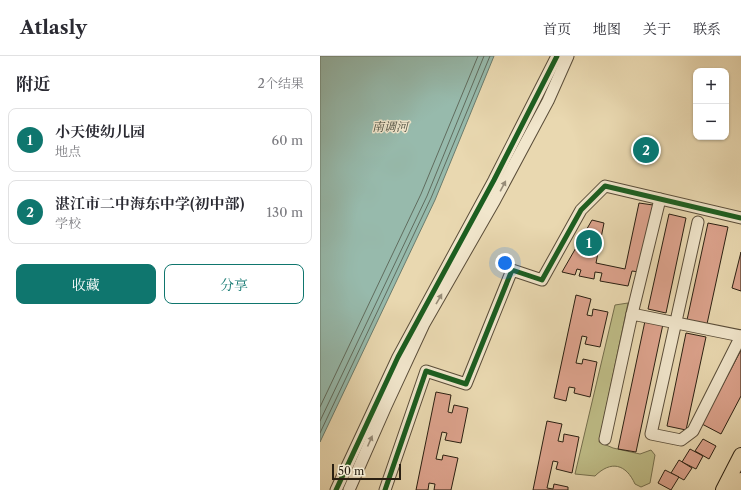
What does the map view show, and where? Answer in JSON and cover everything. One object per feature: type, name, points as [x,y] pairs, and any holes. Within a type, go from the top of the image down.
[{"type":"main road","points":[[723,490],[741,455]]},
{"type":"main road","points":[[736,490],[741,480]]},
{"type":"street","points":[[336,490],[398,357],[494,180],[557,56]]},
{"type":"street","points":[[349,490],[424,324],[496,200],[548,101],[568,56]]},
{"type":"street","points":[[385,490],[426,371],[466,384],[512,270],[542,280],[581,210],[605,186],[741,218]]},
{"type":"street","points":[[605,439],[632,314],[660,199]]},
{"type":"street","points":[[632,314],[676,323],[741,336],[693,431],[681,440],[651,434],[676,323],[698,222]]},
{"type":"shaded area","points":[[628,303],[599,442],[613,448],[640,454],[651,450],[655,455],[650,483],[641,487],[635,484],[623,468],[618,466],[607,468],[595,476],[575,474],[615,305]]},
{"type":"water","name":"南调河","points":[[320,56],[494,56],[435,200],[320,442]]},
{"type":"building","points":[[639,203],[653,205],[639,272],[632,271],[628,286],[600,281],[602,273],[595,272],[594,279],[579,276],[581,270],[577,269],[575,275],[562,272],[592,220],[604,223],[596,263],[625,269]]},
{"type":"building","points":[[669,214],[686,218],[666,313],[648,309]]},
{"type":"building","points":[[708,223],[728,227],[707,324],[687,320]]},
{"type":"building","points":[[741,252],[741,291],[732,288]]},
{"type":"building","points":[[576,295],[591,299],[587,315],[592,316],[593,309],[608,312],[600,347],[585,344],[587,337],[582,336],[576,363],[582,364],[583,359],[597,362],[590,397],[574,393],[575,388],[569,387],[566,401],[554,398]]},
{"type":"building","points":[[645,321],[663,324],[636,452],[618,449]]},
{"type":"building","points":[[686,333],[706,337],[686,430],[667,426]]},
{"type":"building","points":[[741,350],[741,396],[721,434],[702,424]]},
{"type":"building","points":[[436,392],[451,395],[448,412],[452,413],[454,405],[468,408],[461,443],[445,440],[447,433],[442,432],[436,459],[442,460],[443,455],[458,458],[451,490],[434,490],[435,484],[429,483],[428,490],[416,490]]},
{"type":"building","points":[[547,421],[562,424],[558,441],[563,442],[564,434],[579,437],[572,473],[556,469],[558,462],[553,461],[547,488],[553,489],[554,484],[568,487],[568,490],[533,490]]},
{"type":"building","points":[[703,439],[716,446],[709,459],[695,451]]},
{"type":"building","points":[[690,449],[703,456],[696,469],[682,462]]},
{"type":"building","points":[[679,460],[692,468],[684,480],[671,473]]},
{"type":"building","points":[[665,470],[679,477],[671,490],[658,483]]},
{"type":"cycle path","points":[[336,490],[398,357],[494,180],[557,56]]},
{"type":"cycle path","points":[[385,490],[426,371],[466,384],[512,270],[542,280],[581,210],[605,186],[741,218]]},
{"type":"place","name":"湛江市二中海东中学(初中部)","points":[[646,150]]},
{"type":"place","name":"小天使幼儿园","points":[[589,243]]}]
